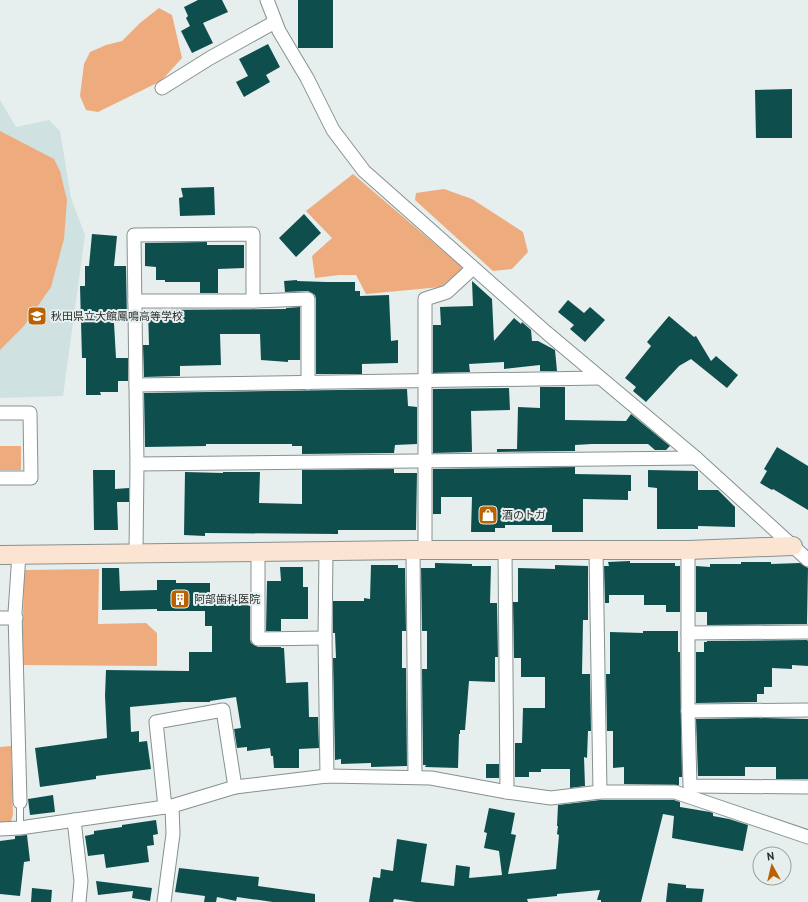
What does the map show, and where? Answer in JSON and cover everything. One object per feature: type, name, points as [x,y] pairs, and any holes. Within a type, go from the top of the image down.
[{"type":"street","points":[[267,0],[279,31],[307,78],[333,130],[364,171],[600,378],[696,458],[808,560]]},
{"type":"street","points":[[162,88],[210,58],[275,22]]},
{"type":"street","points":[[136,552],[138,464],[134,235],[253,234],[253,301]]},
{"type":"street","points":[[415,777],[419,550],[425,462],[425,299],[447,292],[473,268]]},
{"type":"street","points":[[135,301],[253,301],[308,299],[308,383]]},
{"type":"street","points":[[136,385],[600,378]]},
{"type":"street","points":[[0,413],[30,413],[30,478],[0,478]]},
{"type":"street","points":[[138,464],[696,458]]},
{"type":"street","points":[[0,555],[136,552],[688,550],[793,546]]},
{"type":"street","points":[[505,550],[506,792]]},
{"type":"street","points":[[596,550],[600,792]]},
{"type":"street","points":[[688,550],[689,791]]},
{"type":"street","points":[[326,551],[325,638],[327,776]]},
{"type":"street","points":[[258,552],[258,639],[325,638]]},
{"type":"street","points":[[19,554],[16,618],[20,802]]},
{"type":"street","points":[[0,618],[16,618]]},
{"type":"street","points":[[688,633],[808,632]]},
{"type":"street","points":[[164,902],[173,834],[156,722],[223,710],[235,787]]},
{"type":"street","points":[[688,711],[808,710]]},
{"type":"street","points":[[0,829],[20,828],[168,806],[235,787],[327,776],[431,778],[506,792],[551,798],[600,792],[676,792],[808,787]]},
{"type":"street","points":[[689,791],[808,837]]},
{"type":"street","points":[[74,820],[81,881],[79,902]]},
{"type":"lane","points":[[20,802],[20,828]]},
{"type":"shaded area","points":[[159,8],[172,15],[182,58],[161,81],[98,112],[86,110],[80,96],[84,64],[90,52],[106,45],[122,41],[140,23]]},
{"type":"shaded area","name":"秋田県立大館鳳鳴高等学校","points":[[0,100],[16,127],[49,120],[60,131],[71,198],[85,235],[63,396],[0,398]]},
{"type":"shaded area","points":[[0,131],[54,159],[60,171],[67,200],[64,239],[51,287],[24,326],[0,350]]},
{"type":"shaded area","points":[[353,174],[463,268],[441,287],[366,294],[356,275],[339,275],[315,278],[312,256],[332,238],[306,211]]},
{"type":"shaded area","points":[[444,189],[472,199],[523,232],[528,252],[512,269],[493,271],[415,200],[416,193]]},
{"type":"shaded area","points":[[0,446],[21,446],[21,470],[0,470]]},
{"type":"shaded area","points":[[99,569],[98,624],[146,623],[157,633],[157,666],[22,665],[24,570]]},
{"type":"shaded area","points":[[11,746],[13,814],[11,822],[0,822],[0,747]]},
{"type":"building","points":[[198,0],[222,0],[228,12],[203,23],[213,43],[192,53],[181,31],[190,26],[186,18],[188,16],[184,7]]},
{"type":"building","points":[[298,0],[333,0],[333,48],[298,48]]},
{"type":"building","points":[[268,44],[280,67],[266,75],[270,82],[244,97],[236,82],[248,76],[239,59]]},
{"type":"building","points":[[792,89],[792,138],[756,138],[755,90]]},
{"type":"building","points":[[214,187],[215,215],[180,216],[179,198],[183,197],[181,188]]},
{"type":"building","points":[[304,214],[321,233],[296,257],[279,238]]},
{"type":"building","points":[[92,234],[117,236],[114,266],[126,266],[127,319],[119,320],[119,323],[114,323],[116,358],[128,358],[128,381],[118,381],[118,392],[100,392],[101,395],[86,395],[86,358],[82,358],[80,286],[85,286],[85,266],[89,266]]},
{"type":"building","points":[[207,242],[207,245],[244,245],[244,268],[218,269],[218,293],[200,293],[200,282],[165,282],[165,280],[156,280],[156,267],[145,266],[145,243]]},
{"type":"building","points":[[284,281],[355,282],[355,291],[360,291],[360,296],[389,295],[391,341],[398,340],[398,363],[362,364],[362,374],[316,374],[316,299],[315,295],[308,291],[285,292]]},
{"type":"building","points":[[472,281],[492,299],[494,341],[514,318],[521,324],[522,322],[531,330],[532,341],[538,341],[555,350],[557,371],[540,371],[540,365],[504,369],[504,362],[469,364],[470,372],[433,373],[433,325],[441,325],[440,307],[473,306]]},
{"type":"building","points":[[568,300],[584,313],[590,307],[605,320],[585,342],[570,329],[574,325],[558,312]]},
{"type":"building","points":[[300,307],[300,360],[288,360],[288,362],[261,360],[260,334],[220,334],[221,365],[180,366],[180,376],[144,377],[143,345],[149,345],[148,310],[286,309]]},
{"type":"building","points":[[669,316],[694,337],[696,336],[711,361],[716,356],[738,375],[727,388],[691,359],[679,366],[646,402],[633,391],[636,387],[625,378],[651,346],[647,342]]},
{"type":"building","points":[[540,387],[565,387],[565,420],[626,421],[631,414],[670,446],[666,450],[655,450],[648,444],[592,444],[575,445],[575,451],[497,452],[497,449],[517,449],[518,407],[540,408]]},
{"type":"building","points":[[509,388],[510,410],[471,411],[472,452],[433,453],[433,389]]},
{"type":"building","points":[[407,389],[408,406],[417,407],[417,444],[395,445],[394,453],[302,454],[302,446],[292,446],[292,444],[206,444],[206,446],[145,447],[144,393]]},
{"type":"building","points":[[777,447],[808,466],[808,510],[760,483],[767,471],[764,469]]},
{"type":"building","points":[[575,467],[575,474],[631,475],[631,491],[628,491],[628,500],[583,499],[583,532],[552,532],[552,525],[505,525],[505,528],[495,528],[495,532],[471,532],[472,497],[441,497],[441,514],[433,514],[433,469]]},
{"type":"building","points":[[394,469],[394,473],[417,473],[416,530],[338,530],[338,534],[205,533],[205,536],[184,535],[185,472],[260,472],[259,503],[302,504],[302,470]]},
{"type":"building","points":[[93,470],[115,470],[115,489],[129,488],[129,502],[117,502],[118,530],[94,530]]},
{"type":"building","points":[[648,470],[698,471],[698,490],[718,490],[735,507],[735,527],[698,526],[698,529],[657,529],[657,488],[648,487]]},
{"type":"building","points":[[630,561],[630,563],[675,563],[675,566],[680,566],[680,612],[666,612],[666,605],[644,605],[644,595],[609,595],[609,603],[605,603],[604,566],[609,566],[608,562]]},
{"type":"building","points":[[741,562],[771,562],[771,564],[800,563],[808,568],[807,624],[707,625],[707,612],[696,612],[696,566],[710,567],[710,564],[741,564]]},
{"type":"building","points":[[435,563],[491,566],[490,603],[497,603],[498,657],[495,657],[495,682],[469,681],[465,730],[460,730],[459,734],[458,768],[425,767],[426,765],[423,765],[422,669],[427,669],[427,631],[422,631],[421,568],[435,568]]},
{"type":"building","points":[[371,565],[398,565],[398,568],[405,568],[406,631],[402,631],[402,668],[406,668],[407,766],[371,767],[371,763],[341,764],[341,759],[335,760],[333,658],[336,658],[335,633],[333,633],[333,601],[364,601],[364,598],[370,599]]},
{"type":"building","points":[[555,565],[588,566],[588,620],[583,620],[582,674],[590,674],[591,731],[588,731],[587,758],[584,757],[585,786],[570,788],[570,769],[541,769],[541,772],[529,772],[529,777],[515,777],[515,743],[522,743],[523,708],[545,708],[545,677],[521,677],[521,658],[514,658],[513,602],[518,602],[518,568],[555,569]]},
{"type":"building","points":[[280,567],[303,567],[303,587],[308,587],[308,619],[281,619],[281,631],[266,631],[267,581],[281,581]]},
{"type":"building","points":[[102,568],[119,568],[120,591],[157,590],[157,580],[176,580],[176,583],[210,583],[210,603],[250,602],[251,643],[258,647],[284,648],[286,683],[308,682],[309,717],[318,717],[319,748],[299,749],[299,768],[274,768],[273,756],[271,756],[270,748],[247,751],[247,747],[237,748],[234,729],[241,728],[236,697],[210,702],[183,702],[130,707],[131,732],[139,731],[139,742],[147,741],[151,769],[96,776],[96,779],[40,787],[35,748],[107,738],[105,696],[106,670],[189,671],[189,652],[212,652],[212,626],[205,626],[205,611],[157,611],[157,609],[102,610]]},
{"type":"building","points":[[643,631],[678,631],[678,652],[680,652],[682,777],[679,777],[679,785],[624,784],[624,767],[613,768],[613,731],[607,731],[606,674],[610,674],[610,632],[643,633]]},
{"type":"building","points":[[807,640],[808,666],[792,665],[792,669],[772,668],[772,687],[764,687],[764,694],[757,694],[757,702],[696,703],[696,652],[704,652],[704,642]]},
{"type":"building","points":[[696,719],[808,719],[808,779],[776,779],[776,767],[745,767],[745,776],[698,776]]},
{"type":"building","points":[[486,764],[499,764],[499,778],[486,778]]},
{"type":"building","points":[[53,795],[55,812],[30,815],[28,799]]},
{"type":"building","points":[[600,800],[674,800],[680,802],[680,807],[710,812],[713,813],[713,816],[748,825],[743,851],[672,838],[674,816],[663,814],[641,902],[601,902],[601,900],[597,900],[600,890],[557,894],[557,896],[527,899],[528,902],[416,902],[394,899],[393,902],[369,902],[373,877],[380,878],[381,869],[393,871],[397,839],[427,844],[421,882],[454,886],[456,865],[470,867],[469,878],[502,875],[499,851],[484,848],[487,833],[484,832],[489,808],[515,813],[511,834],[516,835],[508,874],[556,869],[559,835],[557,834],[558,805]]},
{"type":"building","points":[[156,820],[158,834],[153,835],[154,845],[147,846],[149,862],[106,868],[104,854],[88,856],[85,836],[94,834],[94,831]]},
{"type":"building","points":[[27,835],[30,861],[24,862],[20,896],[0,894],[0,841],[15,839],[15,836]]},
{"type":"building","points":[[179,868],[259,877],[258,886],[315,894],[315,902],[273,902],[237,897],[236,901],[217,897],[216,902],[204,902],[205,896],[175,892]]},
{"type":"building","points":[[96,881],[152,888],[150,901],[132,898],[133,891],[98,895]]},
{"type":"building","points":[[668,883],[686,885],[686,888],[704,889],[702,902],[666,902]]},
{"type":"building","points":[[32,888],[52,890],[51,902],[31,902]]},
{"type":"place","name":"秋田県立大館鳳鳴高等学校","points":[[37,316]]},
{"type":"place","name":"酒のトガ","points":[[488,515]]},
{"type":"place","name":"阿部歯科医院","points":[[180,599]]}]
